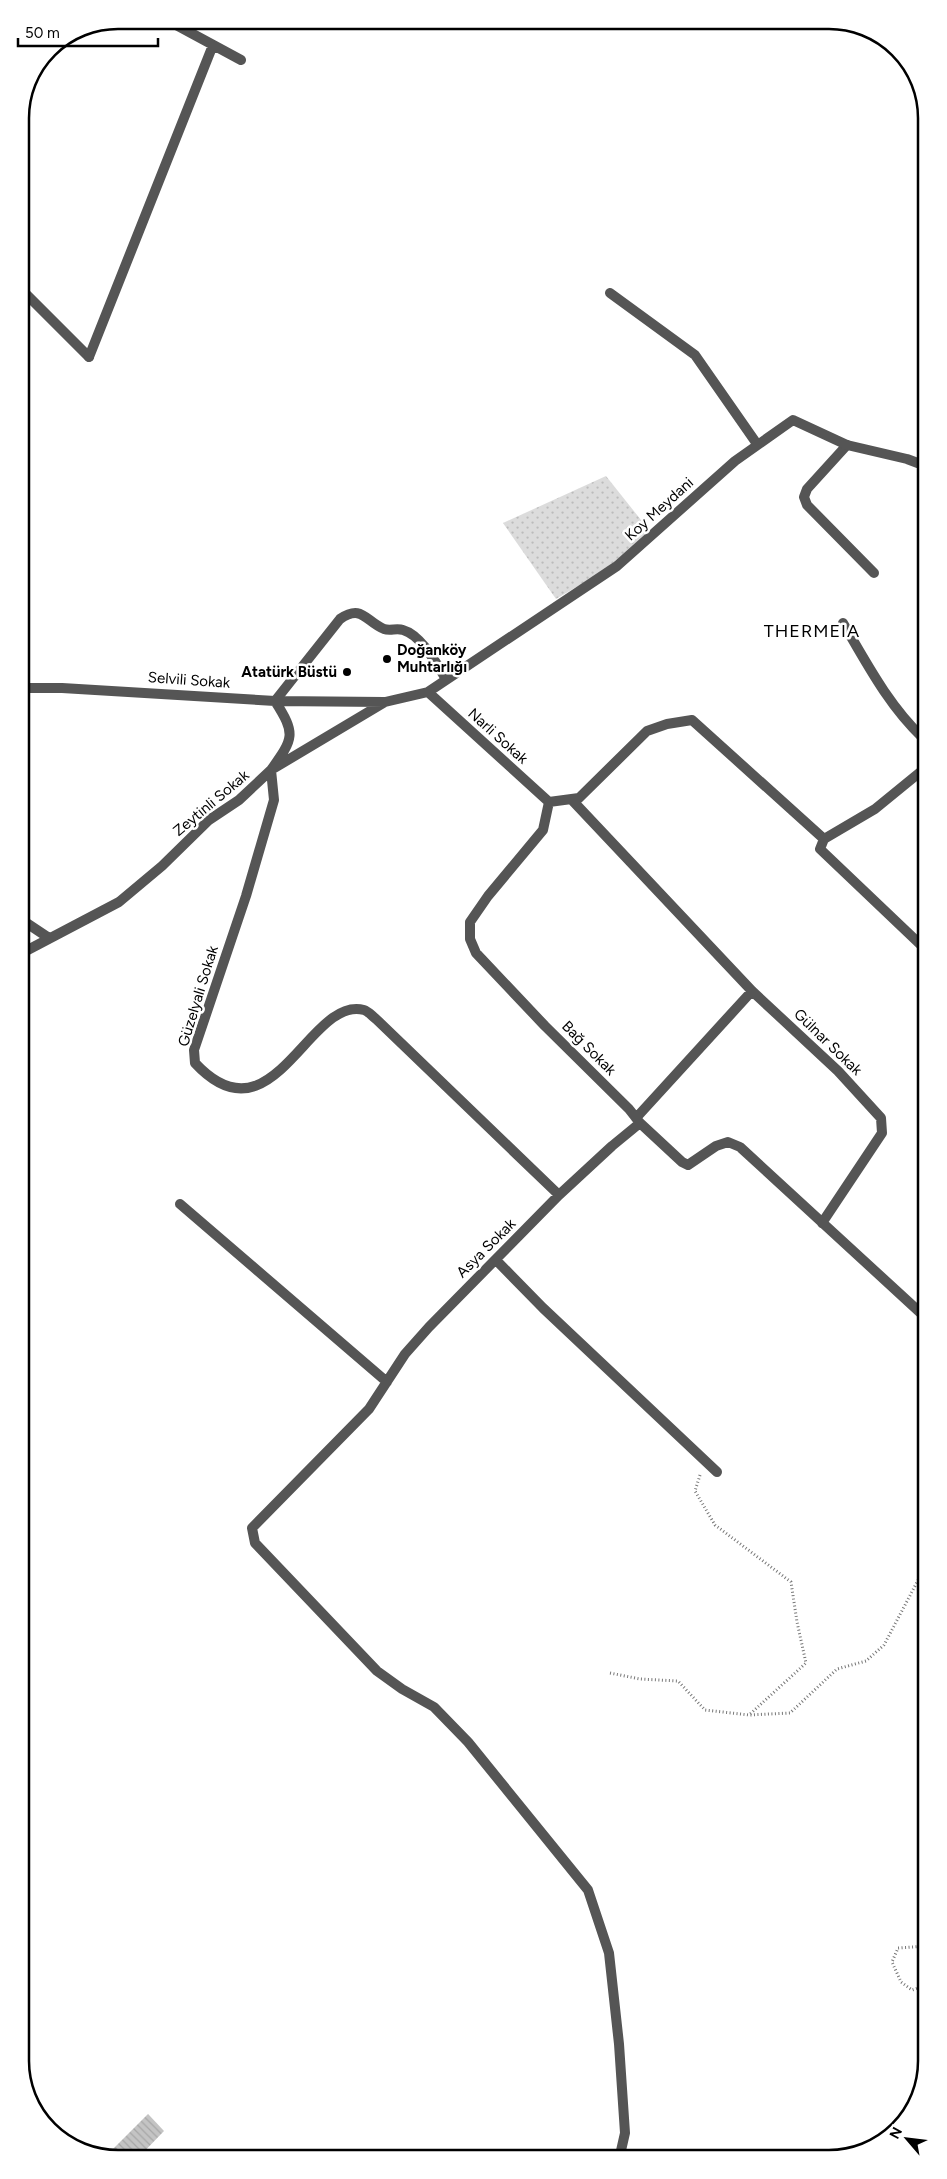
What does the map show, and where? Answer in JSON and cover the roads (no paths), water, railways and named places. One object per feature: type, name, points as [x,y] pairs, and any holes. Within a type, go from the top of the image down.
[{"type":"street","points":[[184,29],[242,60]]},
{"type":"street","points":[[29,298],[89,356],[213,45]]},
{"type":"street","points":[[610,293],[695,355],[757,444]]},
{"type":"street","name":"Koy Meydani","points":[[428,692],[617,566],[735,461],[793,420],[847,445],[918,463]]},
{"type":"street","points":[[847,445],[807,489],[804,497],[807,505],[874,573]]},
{"type":"street","points":[[271,770],[289,745],[289,723],[275,701],[340,619],[347,614],[356,612],[367,616],[386,630],[401,629],[410,633],[431,655],[446,679]]},
{"type":"street","points":[[843,623],[875,677],[906,722],[918,733]]},
{"type":"street","name":"Selvili Sokak","points":[[29,688],[62,688],[275,701],[385,702]]},
{"type":"street","name":"Zeytinli Sokak","points":[[29,949],[119,902],[162,866],[209,820],[239,800],[271,770],[385,702],[428,692]]},
{"type":"street","name":"Narli Sokak","points":[[428,692],[549,802]]},
{"type":"street","points":[[549,802],[579,798],[647,731],[667,724],[692,720],[824,839]]},
{"type":"street","name":"Güzelyali Sokak","points":[[271,770],[274,800],[246,896],[197,1039],[194,1050],[195,1063],[218,1083],[231,1088],[245,1089],[264,1081],[282,1068],[313,1036],[341,1013],[352,1009],[365,1010],[559,1195]]},
{"type":"street","points":[[918,773],[875,809],[824,839],[820,849],[918,942]]},
{"type":"street","name":"Gülnar Sokak","points":[[571,799],[752,991],[838,1071],[881,1118],[882,1133],[822,1223]]},
{"type":"street","name":"Bağ Sokak","points":[[549,802],[543,830],[488,896],[470,922],[470,939],[476,953],[638,1121],[682,1162],[688,1165],[716,1146],[728,1142],[740,1147],[822,1223]]},
{"type":"street","points":[[29,925],[49,938]]},
{"type":"street","name":"Asya Sokak","points":[[621,2150],[625,2133],[619,2044],[609,1953],[588,1890],[468,1742],[434,1708],[377,1671],[256,1543],[252,1528],[369,1409],[405,1354],[429,1327],[559,1195],[638,1121],[752,991]]},
{"type":"street","points":[[180,1204],[387,1382]]},
{"type":"street","points":[[822,1223],[918,1311]]},
{"type":"street","points":[[496,1260],[543,1308],[717,1472]]},
{"type":"place","name":"Doğanköy Muhtarlığı","points":[[387,659]]},
{"type":"place","name":"Atatürk Büstü","points":[[347,672]]},
{"type":"district","name":"THERMEIA","points":[[812,631]]}]
